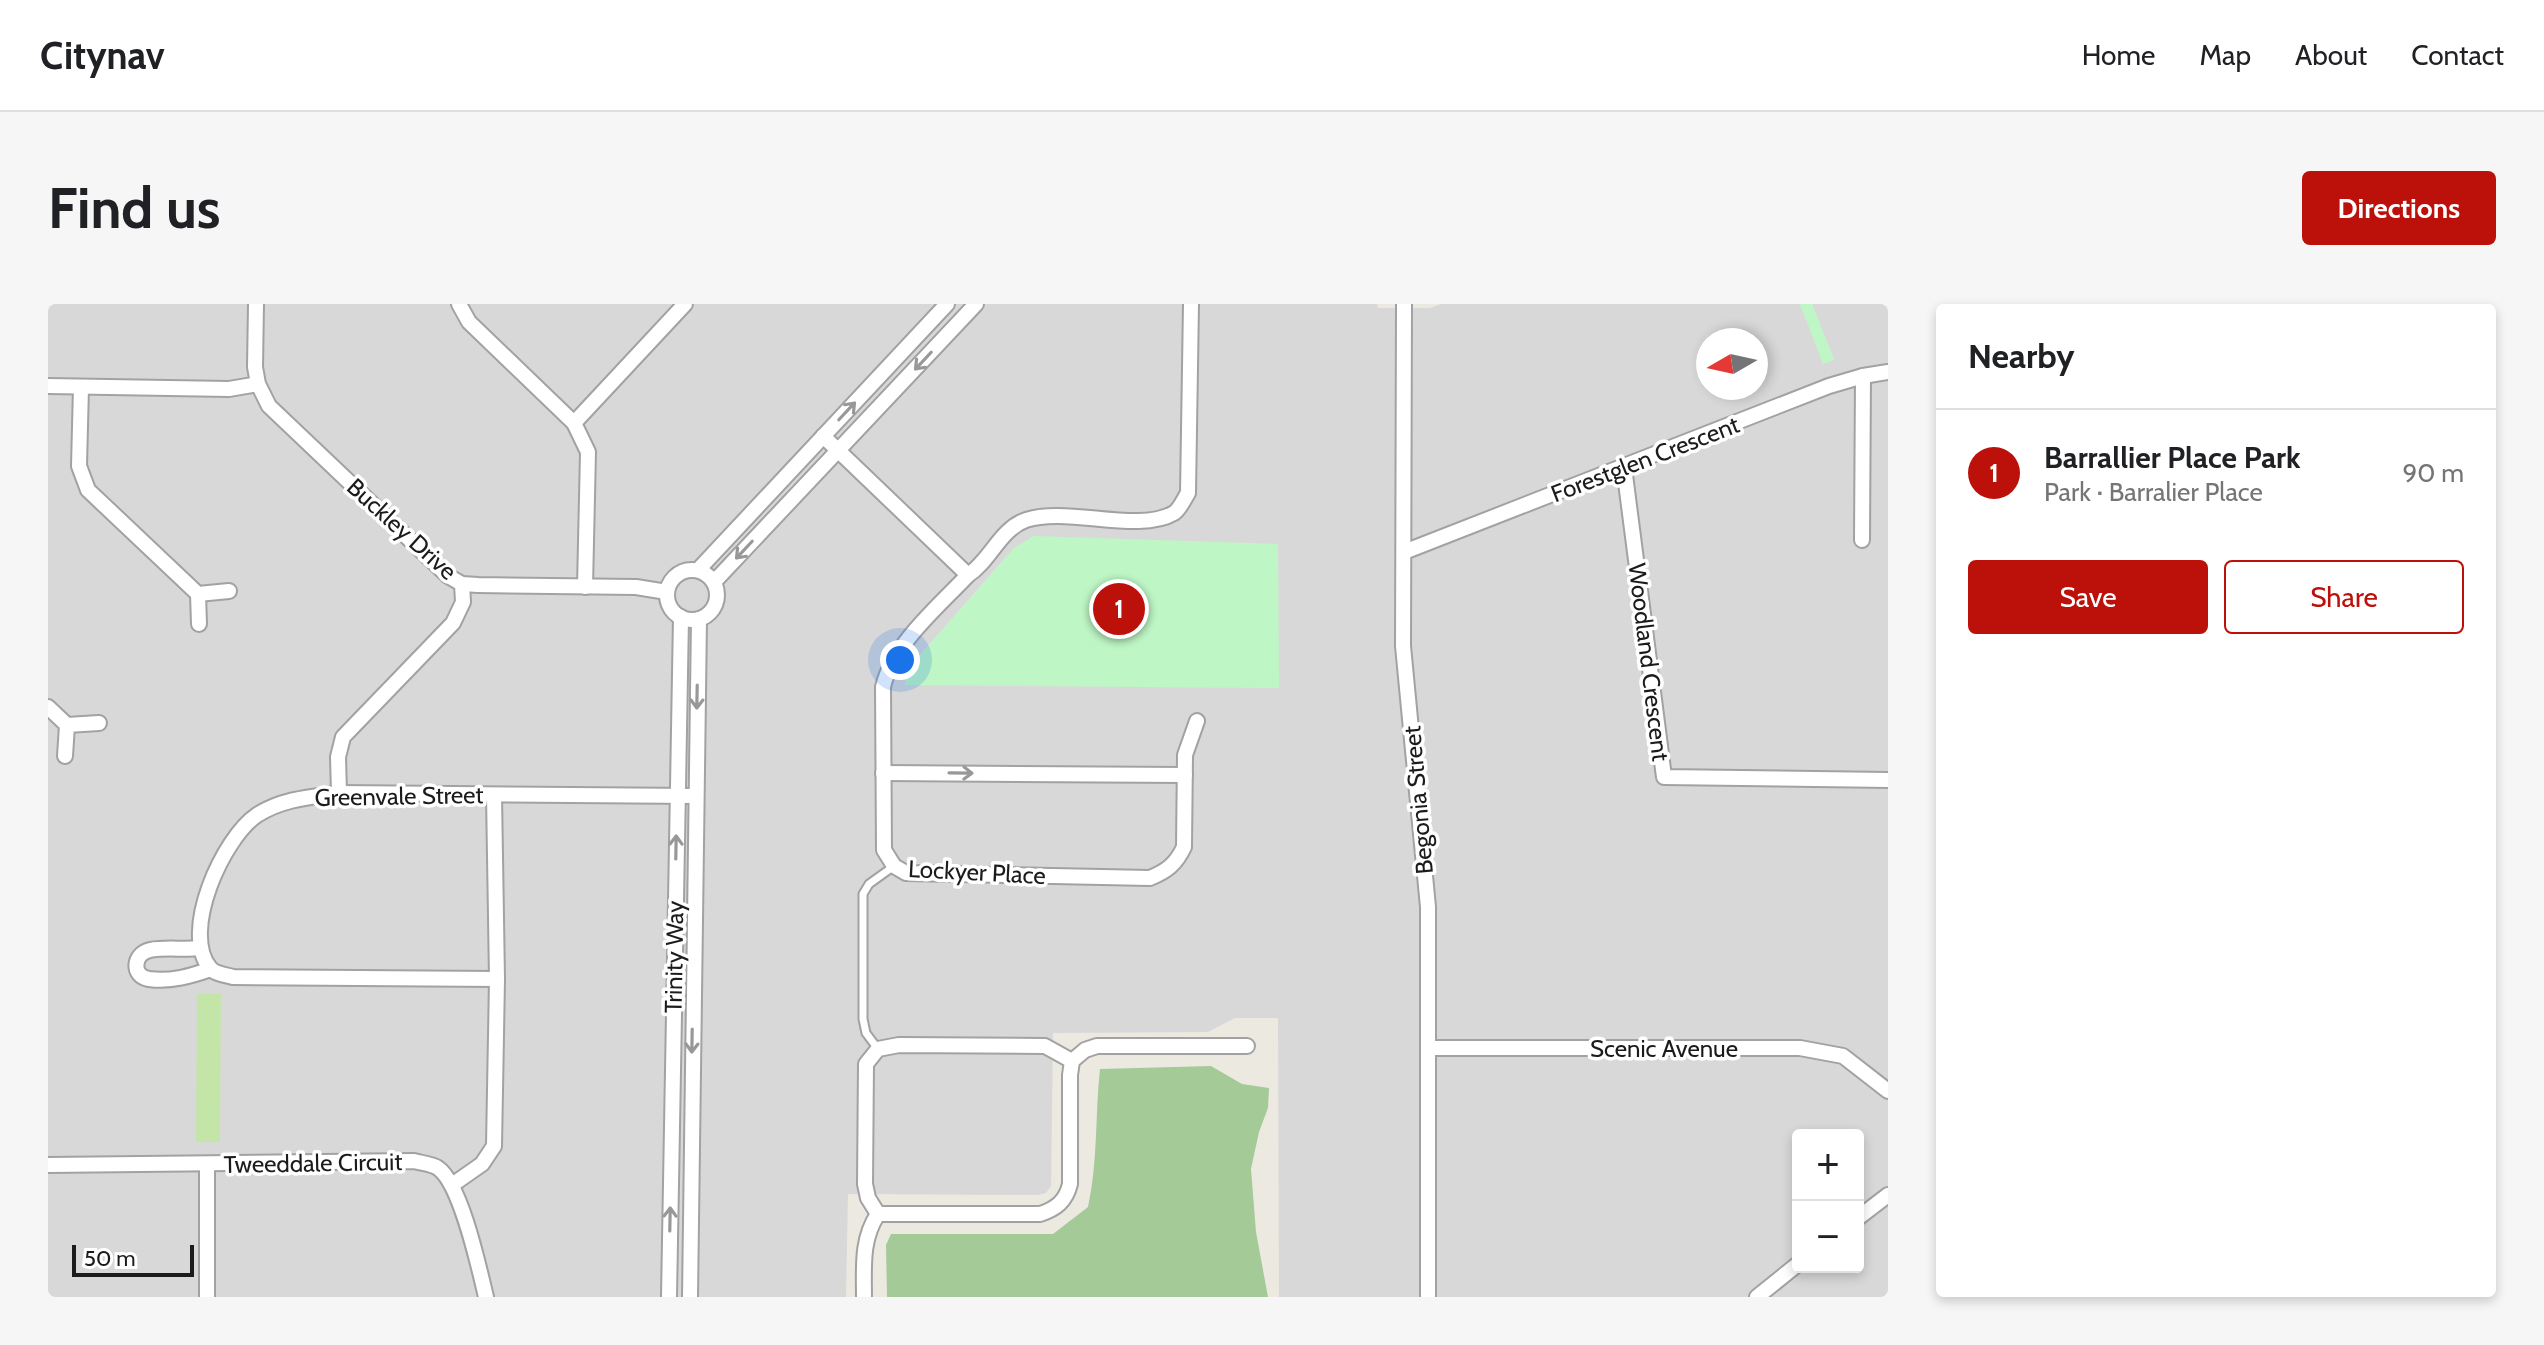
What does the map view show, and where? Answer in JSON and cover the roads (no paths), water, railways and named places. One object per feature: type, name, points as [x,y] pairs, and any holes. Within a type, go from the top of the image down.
[{"type":"street","points":[[48,386],[229,389],[258,384],[255,367],[256,304]]},
{"type":"street","points":[[459,304],[469,322],[574,423],[588,452],[585,587]]},
{"type":"street","points":[[574,423],[685,304]]},
{"type":"street","points":[[699,619],[681,617],[670,607],[667,592],[678,574],[698,570],[947,304]]},
{"type":"street","points":[[698,570],[714,582],[976,304]]},
{"type":"street","name":"Lockyer Place","points":[[1191,304],[1188,493],[1177,512],[1155,520],[1043,517],[1024,521],[1009,531],[979,568],[968,575],[896,653],[887,669],[883,687],[884,850],[894,866],[906,873],[1150,878],[1166,871],[1184,847],[1185,755],[1197,721]]},
{"type":"street","name":"Begonia Street","points":[[1404,304],[1403,646],[1428,907],[1428,1297]]},
{"type":"street","name":"Forestglen Crescent","points":[[1404,552],[1829,386],[1888,372]]},
{"type":"street","points":[[1862,540],[1863,376]]},
{"type":"street","name":"Buckley Drive","points":[[258,384],[269,406],[448,576],[462,584],[636,587],[667,592]]},
{"type":"street","points":[[81,387],[79,466],[88,490],[198,594],[199,624]]},
{"type":"street","points":[[823,436],[968,575]]},
{"type":"street","name":"Woodland Crescent","points":[[1624,467],[1664,777],[1888,780]]},
{"type":"street","name":"Trinity Way","points":[[690,1297],[699,619],[709,614],[715,604],[717,593],[714,582]]},
{"type":"street","points":[[339,793],[338,757],[343,737],[453,623],[463,602],[462,584]]},
{"type":"street","points":[[198,594],[229,591]]},
{"type":"street","name":"Trinity Way","points":[[669,1297],[681,617]]},
{"type":"street","points":[[48,707],[67,725],[99,723]]},
{"type":"street","points":[[65,756],[67,725]]},
{"type":"street","points":[[883,773],[1185,775]]},
{"type":"street","name":"Greenvale Street","points":[[200,948],[204,903],[216,866],[235,838],[256,816],[291,799],[339,793],[695,796]]},
{"type":"street","points":[[486,1297],[470,1236],[452,1185],[482,1164],[494,1146],[497,979],[494,795]]},
{"type":"street","points":[[211,969],[200,948],[150,950],[141,954],[136,961],[140,976],[148,979],[185,979],[211,969],[233,977],[497,979]]},
{"type":"street","points":[[878,1214],[868,1198],[864,1169],[866,1064],[878,1049],[899,1045],[1045,1046],[1072,1061]]},
{"type":"street","points":[[878,1214],[1040,1214],[1053,1210],[1067,1195],[1070,1184],[1070,1075],[1072,1061],[1085,1050],[1097,1046],[1247,1046]]},
{"type":"street","name":"Scenic Avenue","points":[[1428,1048],[1800,1048],[1843,1056],[1888,1091]]},
{"type":"street","name":"Tweeddale Circuit","points":[[48,1165],[414,1161],[437,1167],[452,1185]]},
{"type":"street","points":[[207,1164],[207,1297]]},
{"type":"street","points":[[1864,1213],[1888,1195]]},
{"type":"street","points":[[864,1297],[864,1247],[870,1226],[878,1214]]},
{"type":"street","points":[[1757,1297],[1792,1269]]},
{"type":"lane","points":[[878,1049],[866,1033],[863,1019],[863,894],[869,884],[894,866]]},
{"type":"place","name":"Barrallier Place Park","points":[[1119,609]]}]
